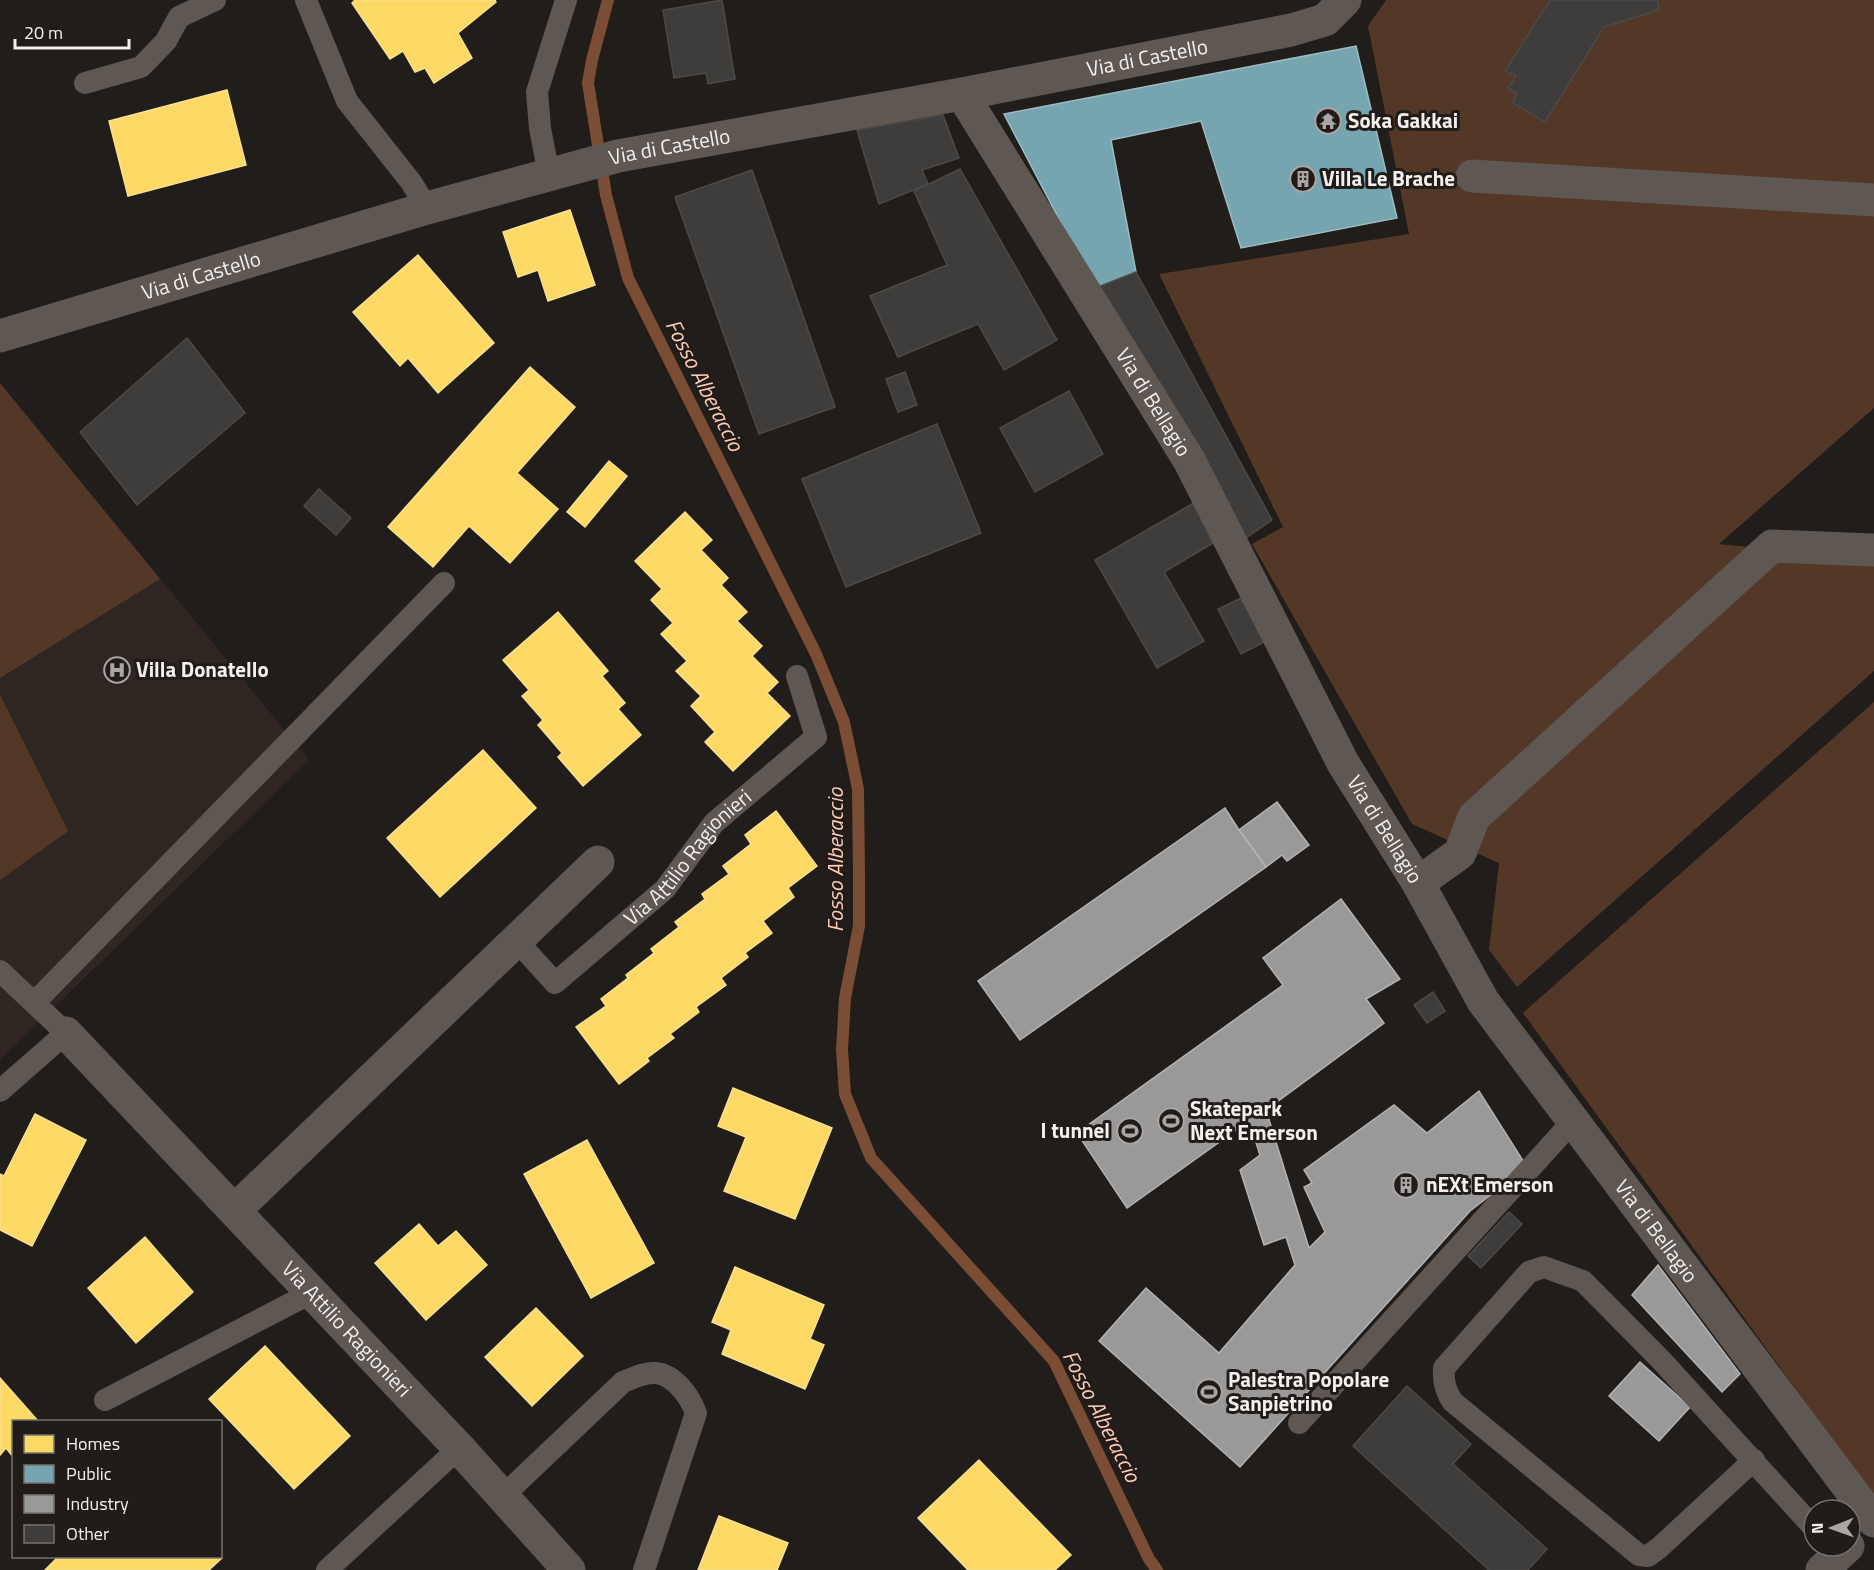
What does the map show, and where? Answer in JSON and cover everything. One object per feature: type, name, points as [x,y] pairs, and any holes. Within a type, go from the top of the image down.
[{"type":"street","name":"Via di Castello","points":[[0,336],[427,208],[618,156],[962,94],[1291,30],[1325,20],[1345,0]]},
{"type":"street","name":"Via di Bellagio","points":[[962,94],[1189,460],[1343,763],[1418,883],[1483,1001],[1874,1522]]},
{"type":"street","points":[[1472,176],[1874,200]]},
{"type":"street","points":[[1418,883],[1460,853],[1474,817],[1772,546],[1874,550]]},
{"type":"street","points":[[235,1210],[598,862]]},
{"type":"street","name":"Via Attilio Ragionieri","points":[[66,1033],[313,1292],[569,1570]]},
{"type":"street","points":[[1862,1532],[1874,1522]]},
{"type":"lane","points":[[84,83],[141,67],[166,41],[179,17],[215,0]]},
{"type":"lane","points":[[306,0],[347,101],[411,182],[427,208]]},
{"type":"lane","points":[[549,175],[540,128],[537,92],[566,0]]},
{"type":"lane","points":[[34,1003],[444,583]]},
{"type":"lane","name":"Via Attilio Ragionieri","points":[[517,941],[555,983],[665,889],[714,823],[816,737],[797,676]]},
{"type":"lane","points":[[0,970],[66,1033],[0,1091]]},
{"type":"lane","points":[[1299,1423],[1573,1121]]},
{"type":"lane","points":[[1754,1460],[1659,1548],[1648,1556],[1639,1555],[1453,1402],[1447,1394],[1443,1379],[1444,1368],[1529,1272],[1544,1267],[1582,1281],[1662,1361],[1754,1460],[1802,1514]]},
{"type":"lane","points":[[105,1400],[313,1292]]},
{"type":"lane","points":[[503,1496],[623,1382],[639,1375],[657,1373],[671,1380],[684,1390],[696,1413],[644,1570]]},
{"type":"lane","points":[[327,1570],[459,1448]]},
{"type":"shaded area","points":[[1386,0],[1874,0],[1874,408],[1719,544],[1874,560],[1874,671],[1517,987],[1489,950],[1499,863],[1412,824],[1252,544],[1283,527],[1159,274],[1409,234],[1368,26]]},
{"type":"shaded area","name":"Villa Donatello","points":[[0,383],[309,760],[0,1060]]},
{"type":"shaded area","points":[[0,383],[160,579],[0,678]]},
{"type":"shaded area","points":[[0,695],[68,831],[0,880]]},
{"type":"shaded area","points":[[1874,702],[1874,1497],[1523,1013]]},
{"type":"building: Homes","points":[[355,0],[495,0],[496,2],[458,33],[472,58],[434,83],[425,68],[415,72],[403,51],[390,59],[352,3]]},
{"type":"building: Homes","points":[[227,90],[246,165],[128,196],[109,121]]},
{"type":"building: Homes","points":[[570,210],[595,285],[548,301],[538,270],[518,277],[503,232]]},
{"type":"building: Homes","points":[[418,255],[494,343],[438,393],[408,358],[400,366],[353,312]]},
{"type":"building: Homes","points":[[530,367],[575,407],[517,473],[558,509],[510,563],[469,526],[433,567],[388,527]]},
{"type":"building: Homes","points":[[609,461],[627,476],[585,527],[567,512]]},
{"type":"building: Homes","points":[[685,512],[712,540],[701,550],[728,578],[721,585],[747,612],[737,621],[762,646],[752,656],[778,682],[767,693],[790,716],[733,771],[705,742],[715,732],[691,706],[701,696],[676,671],[687,661],[661,634],[673,623],[651,600],[662,589],[635,561]]},
{"type":"building: Homes","points":[[558,612],[608,671],[602,676],[625,703],[618,709],[641,735],[583,786],[558,757],[562,753],[538,725],[543,720],[522,696],[529,690],[503,660]]},
{"type":"building: Homes","points":[[483,750],[536,808],[440,897],[387,838]]},
{"type":"building: Homes","points":[[776,811],[817,866],[788,888],[794,897],[763,921],[772,933],[745,953],[748,957],[721,978],[726,985],[696,1007],[699,1012],[670,1034],[674,1038],[647,1058],[649,1061],[619,1084],[576,1027],[606,1006],[601,999],[628,978],[626,975],[654,953],[651,949],[679,927],[675,922],[705,899],[702,894],[729,874],[723,866],[751,844],[745,835]]},
{"type":"building: Homes","points":[[733,1088],[832,1128],[795,1219],[724,1191],[746,1137],[718,1126]]},
{"type":"building: Homes","points":[[35,1114],[86,1140],[32,1246],[0,1230],[0,1174],[4,1176]]},
{"type":"building: Homes","points":[[587,1140],[654,1263],[591,1298],[524,1174]]},
{"type":"building: Homes","points":[[419,1224],[438,1246],[456,1231],[487,1265],[426,1320],[375,1263]]},
{"type":"building: Homes","points":[[145,1237],[193,1292],[136,1343],[88,1288]]},
{"type":"building: Homes","points":[[735,1267],[824,1305],[810,1339],[824,1345],[805,1389],[722,1354],[731,1330],[712,1322]]},
{"type":"building: Homes","points":[[536,1308],[583,1356],[532,1406],[485,1357]]},
{"type":"building: Homes","points":[[265,1346],[350,1436],[294,1489],[209,1399]]},
{"type":"building: Homes","points":[[0,1378],[37,1420],[12,1420],[12,1456],[6,1448],[0,1455]]},
{"type":"building: Homes","points":[[979,1460],[1071,1555],[1055,1570],[968,1570],[918,1518]]},
{"type":"building: Homes","points":[[719,1516],[788,1543],[777,1570],[698,1570]]},
{"type":"building: Homes","points":[[57,1558],[222,1558],[209,1570],[45,1570]]},
{"type":"building: Public","name":"Villa Le Brache","points":[[1356,46],[1397,218],[1241,248],[1201,121],[1111,140],[1136,272],[1095,288],[1004,114]]},
{"type":"building: Industry","points":[[1277,802],[1309,845],[1287,861],[1282,855],[1266,867],[1239,830]]},
{"type":"building: Industry","points":[[1225,808],[1266,867],[1020,1040],[978,981]]},
{"type":"building: Industry","name":"nEXt Emerson","points":[[1341,899],[1400,979],[1366,999],[1384,1023],[1266,1110],[1309,1248],[1325,1232],[1304,1187],[1312,1183],[1304,1170],[1394,1105],[1427,1133],[1479,1091],[1527,1167],[1470,1211],[1240,1467],[1099,1341],[1146,1288],[1219,1353],[1295,1265],[1286,1237],[1264,1245],[1240,1170],[1260,1155],[1249,1121],[1127,1208],[1077,1133],[1283,985],[1263,958]]},
{"type":"building: Industry","points":[[1658,1265],[1740,1374],[1722,1392],[1632,1295]]},
{"type":"building: Industry","points":[[1640,1362],[1690,1407],[1659,1441],[1609,1396]]},
{"type":"building: Other","points":[[722,0],[735,79],[708,84],[706,73],[674,78],[663,10]]},
{"type":"building: Other","points":[[1550,0],[1657,0],[1659,10],[1604,27],[1545,122],[1513,103],[1516,93],[1508,88],[1516,76],[1505,71]]},
{"type":"building: Other","points":[[943,115],[959,158],[922,170],[928,184],[879,204],[857,130]]},
{"type":"building: Other","points":[[960,169],[1057,340],[1004,370],[978,324],[898,357],[870,296],[947,265],[914,191]]},
{"type":"building: Other","points":[[752,170],[835,407],[759,434],[675,197]]},
{"type":"building: Other","points":[[1136,272],[1272,520],[1246,538],[1095,288]]},
{"type":"building: Other","points":[[187,338],[245,413],[137,505],[80,432]]},
{"type":"building: Other","points":[[905,372],[917,405],[898,412],[886,379]]},
{"type":"building: Other","points":[[1069,391],[1103,454],[1035,492],[1000,428]]},
{"type":"building: Other","points":[[937,424],[981,533],[846,587],[802,479]]},
{"type":"building: Other","points":[[319,489],[351,518],[336,535],[304,506]]},
{"type":"building: Other","points":[[1197,501],[1220,539],[1164,572],[1204,641],[1157,668],[1095,560]]},
{"type":"building: Other","points":[[1241,598],[1264,642],[1241,654],[1218,609]]},
{"type":"building: Other","points":[[1433,992],[1445,1011],[1427,1023],[1414,1005]]},
{"type":"building: Other","points":[[1509,1212],[1522,1224],[1481,1268],[1468,1256]]},
{"type":"building: Other","points":[[1407,1386],[1471,1444],[1453,1464],[1547,1549],[1528,1570],[1489,1570],[1353,1446]]},
{"type":"waterway","name":"Fosso Alberaccio","points":[[608,0],[588,83],[606,195],[628,278],[816,654],[844,722],[858,789],[859,874],[859,926],[845,998],[842,1050],[845,1094],[871,1158],[1054,1361],[1149,1559],[1157,1570]]},
{"type":"place","name":"Soka Gakkai","points":[[1328,121]]},
{"type":"place","name":"Villa Le Brache","points":[[1303,179]]},
{"type":"place","name":"Villa Donatello","points":[[117,670]]},
{"type":"place","name":"Skatepark Next Emerson","points":[[1171,1121]]},
{"type":"place","name":"I tunnel","points":[[1130,1131]]},
{"type":"place","name":"nEXt Emerson","points":[[1406,1185]]},
{"type":"place","name":"Palestra Popolare Sanpietrino","points":[[1209,1392]]}]
